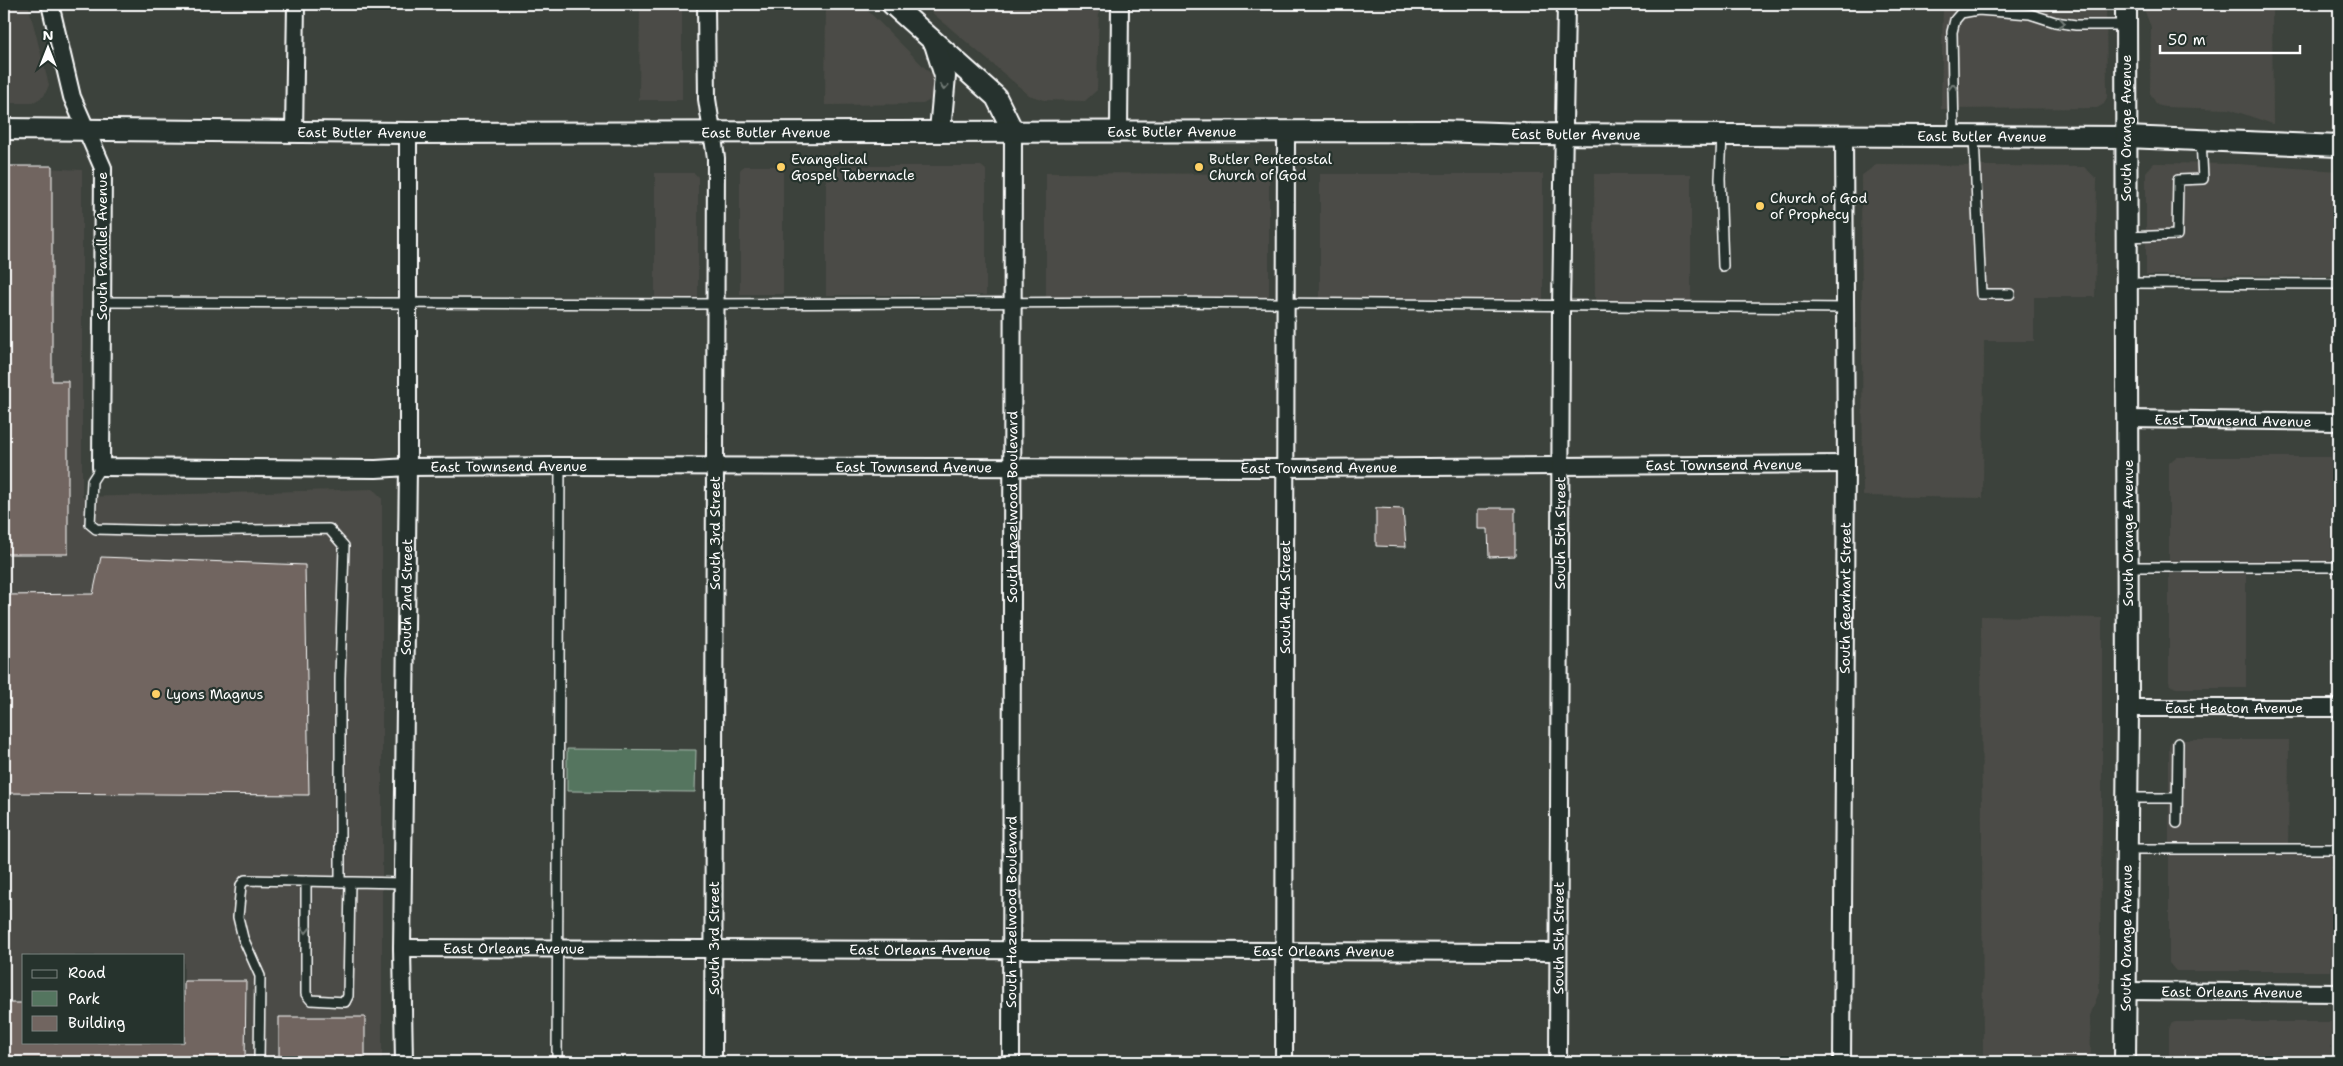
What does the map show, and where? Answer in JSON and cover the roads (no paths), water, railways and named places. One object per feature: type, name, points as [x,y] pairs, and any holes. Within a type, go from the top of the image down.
[{"type":"street","name":"South Parallel Avenue","points":[[50,4],[72,97],[103,168],[101,467]]},
{"type":"street","points":[[294,132],[296,4]]},
{"type":"street","name":"South 3rd Street","points":[[706,4],[707,99],[716,158],[713,1062]]},
{"type":"street","name":"South Hazelwood Boulevard","points":[[892,4],[996,97],[1013,131],[1011,1062]]},
{"type":"street","points":[[1119,131],[1120,4]]},
{"type":"street","name":"South 5th Street","points":[[1558,1062],[1560,307],[1566,4]]},
{"type":"street","name":"South Orange Avenue","points":[[2125,1062],[2128,849],[2126,4]]},
{"type":"street","points":[[935,44],[945,76],[940,131]]},
{"type":"street","name":"East Butler Avenue","points":[[4,129],[86,128],[408,133],[1286,131],[2126,137],[2339,146]]},
{"type":"street","name":"South 4th Street","points":[[1284,1062],[1286,131]]},
{"type":"street","name":"South 2nd Street","points":[[404,1062],[402,948],[408,467],[408,133]]},
{"type":"street","name":"South Gearhart Street","points":[[1842,1062],[1846,464],[1844,135]]},
{"type":"street","name":"East Townsend Avenue","points":[[2127,419],[2339,422]]},
{"type":"street","name":"East Townsend Avenue","points":[[101,467],[376,469],[560,466],[1286,468],[1846,464]]},
{"type":"street","name":"East Heaton Avenue","points":[[2128,708],[2339,708]]},
{"type":"street","name":"East Orleans Avenue","points":[[402,948],[1557,952]]},
{"type":"street","name":"East Orleans Avenue","points":[[2126,991],[2339,993]]},
{"type":"lane","points":[[2010,294],[1981,294],[1952,32],[1955,20],[1961,13],[1978,10],[2030,14],[2055,22],[2076,25],[2126,25]]},
{"type":"lane","points":[[1722,135],[1720,179],[1724,266]]},
{"type":"lane","points":[[2127,237],[2177,235],[2178,180],[2203,179],[2201,139]]},
{"type":"lane","points":[[2127,283],[2339,284]]},
{"type":"lane","points":[[102,302],[408,304],[1012,304],[1157,302],[1286,305],[1846,308]]},
{"type":"lane","points":[[557,1062],[560,466]]},
{"type":"lane","points":[[101,467],[92,481],[90,524],[96,529],[173,531],[329,529],[344,546],[340,678],[348,996],[345,1002],[311,1000],[306,994],[306,881]]},
{"type":"lane","points":[[2128,567],[2339,567]]},
{"type":"lane","points":[[2177,823],[2178,743]]},
{"type":"lane","points":[[2128,798],[2176,798]]},
{"type":"lane","points":[[2128,849],[2339,849]]},
{"type":"lane","points":[[260,1062],[260,976],[243,938],[238,917],[240,885],[244,880],[404,882]]},
{"type":"place","name":"Evangelical Gospel Tabernacle","points":[[781,167]]},
{"type":"place","name":"Butler Pentecostal Church of God","points":[[1199,167]]},
{"type":"place","name":"Church of God of Prophecy","points":[[1760,206]]},
{"type":"place","name":"Lyons Magnus","points":[[156,694]]}]
